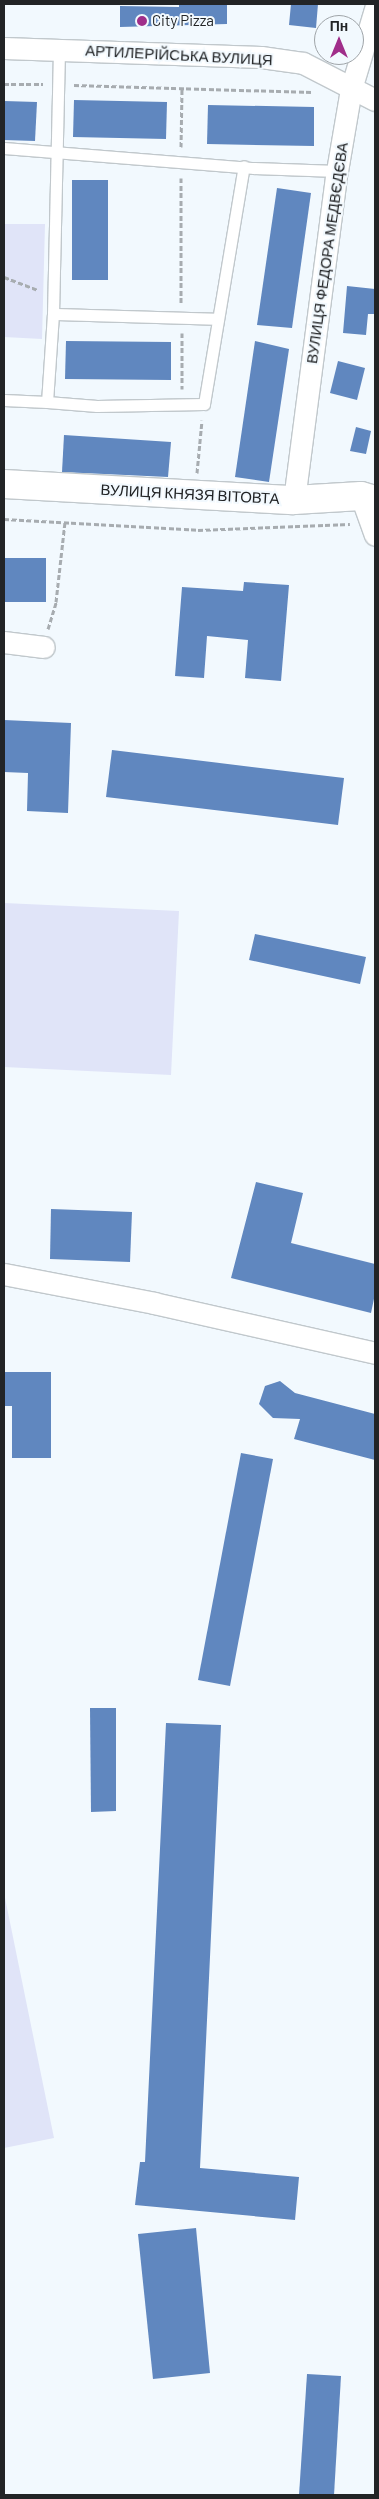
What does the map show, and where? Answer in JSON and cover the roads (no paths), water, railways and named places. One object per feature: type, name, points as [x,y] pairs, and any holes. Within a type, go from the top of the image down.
[{"type":"street","name":"ВУЛИЦЯ ФЕДОРА МЕДВЄДЄВА","points":[[294,500],[338,171],[351,89],[375,9]]},
{"type":"street","name":"АРТИЛЕРІЙСЬКА ВУЛИЦЯ","points":[[4,48],[261,56],[303,63],[375,100]]},
{"type":"street","name":"ВУЛИЦЯ КНЯЗЯ ВІТОВТА","points":[[4,484],[294,500],[371,514]]},
{"type":"street","points":[[4,642],[44,647]]},
{"type":"street","points":[[4,1274],[154,1303],[375,1353]]},
{"type":"lane","points":[[47,402],[53,298],[59,50]]},
{"type":"lane","points":[[4,148],[56,150],[244,166],[338,171]]},
{"type":"lane","points":[[4,400],[97,406],[204,404],[244,166]]},
{"type":"lane","points":[[52,314],[218,319]]},
{"type":"place","name":"City Pizza","points":[[142,21]]}]
